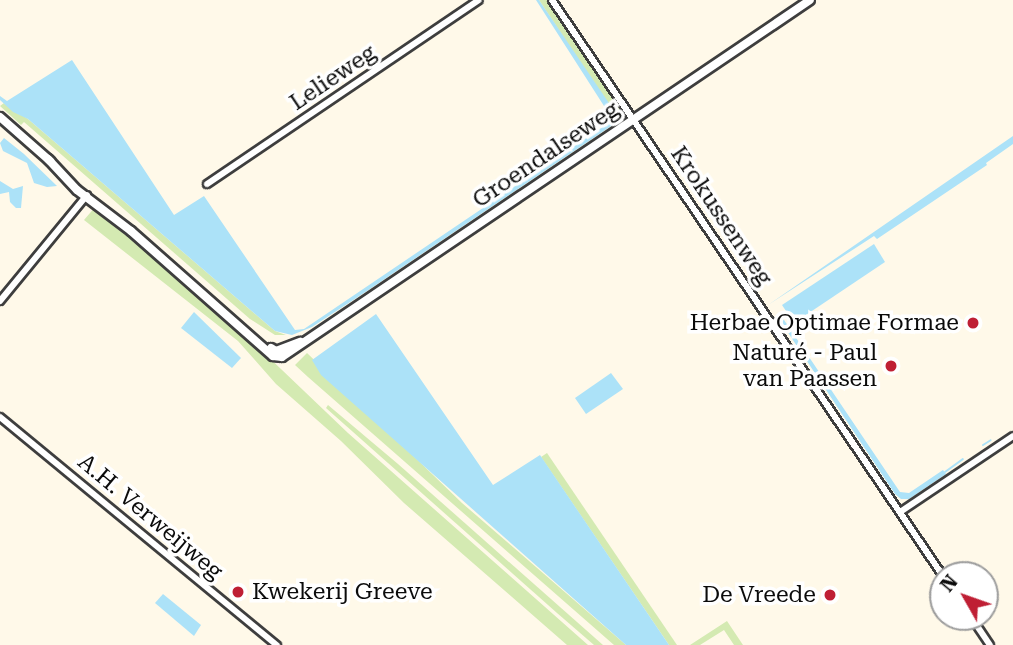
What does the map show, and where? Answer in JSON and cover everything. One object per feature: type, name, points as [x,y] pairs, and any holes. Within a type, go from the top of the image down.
[{"type":"street","name":"Lelieweg","points":[[207,184],[479,0]]},
{"type":"street","name":"Krokussenweg","points":[[552,0],[933,561]]},
{"type":"street","name":"Groendalseweg","points":[[282,357],[810,0]]},
{"type":"street","points":[[0,117],[48,159],[62,177],[87,195],[273,356],[282,357]]},
{"type":"street","points":[[0,301],[87,195]]},
{"type":"street","points":[[256,339],[282,357]]},
{"type":"street","name":"Groendalseweg","points":[[271,348],[276,351],[302,342]]},
{"type":"street","name":"A.H. Verweijweg","points":[[0,416],[277,645]]},
{"type":"street","points":[[900,512],[1013,436]]},
{"type":"green space","points":[[539,0],[548,0],[618,104],[624,115],[621,124]]},
{"type":"green space","points":[[4,103],[28,119],[275,331],[286,335],[275,335],[250,319],[24,122],[21,125],[0,106]]},
{"type":"green space","points":[[96,206],[238,328],[348,433],[588,645],[567,645],[404,503],[341,441],[276,384],[238,341],[84,220]]},
{"type":"green space","points":[[307,353],[462,503],[626,645],[614,645],[308,377],[295,365]]},
{"type":"green space","points":[[328,405],[603,645],[594,645],[557,613],[326,408]]},
{"type":"green space","points":[[547,453],[677,645],[669,645],[541,457]]},
{"type":"green space","points":[[727,621],[743,645],[734,645],[724,630],[700,645],[690,645]]},
{"type":"water","points":[[536,0],[539,0],[615,112],[617,122],[367,291],[312,327],[292,335],[275,331],[28,119],[13,112],[0,100],[0,96],[7,101],[72,60],[174,215],[204,196],[295,330],[304,329],[613,120]]},
{"type":"water","points":[[1013,136],[1013,144],[986,163],[987,165],[877,239],[874,236],[768,305]]},
{"type":"water","points":[[4,138],[57,186],[47,187],[34,183],[27,163],[3,151],[0,143]]},
{"type":"water","points":[[0,181],[13,189],[23,186],[21,208],[16,208],[10,202],[9,192],[0,194]]},
{"type":"water","points":[[874,244],[885,262],[794,323],[782,305]]},
{"type":"water","points":[[194,312],[241,358],[232,368],[181,328]]},
{"type":"water","points":[[376,314],[493,485],[540,455],[669,645],[626,645],[321,375],[312,360]]},
{"type":"water","points":[[780,314],[900,492],[909,493],[943,470],[946,474],[909,499],[901,499],[895,494],[777,316]]},
{"type":"water","points":[[611,373],[623,389],[586,414],[575,398]]},
{"type":"water","points":[[163,594],[201,625],[194,636],[155,603]]},
{"type":"waterway","points":[[983,445],[991,440]]},
{"type":"waterway","points":[[945,472],[963,459]]},
{"type":"place","name":"Herbae Optimae Formae","points":[[973,323]]},
{"type":"place","name":"Naturé - Paul van Paassen","points":[[891,366]]},
{"type":"place","name":"Kwekerij Greeve","points":[[238,592]]},
{"type":"place","name":"De Vreede","points":[[830,595]]}]
